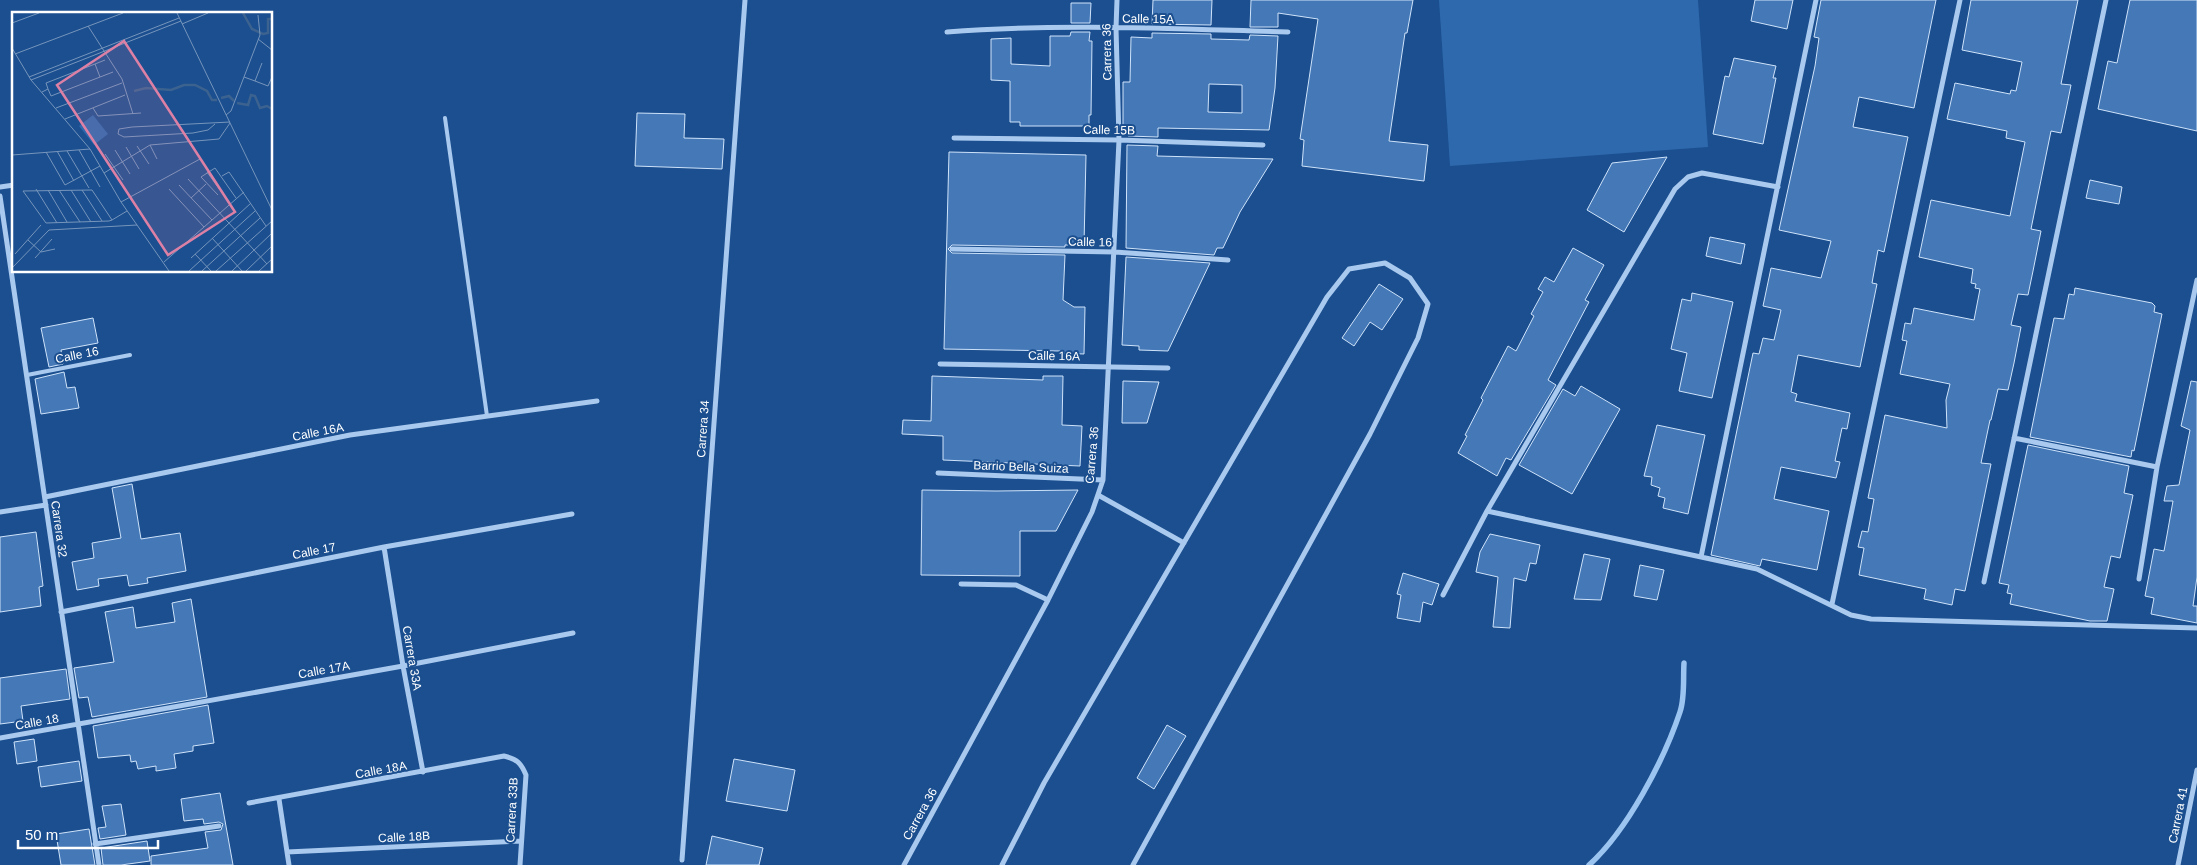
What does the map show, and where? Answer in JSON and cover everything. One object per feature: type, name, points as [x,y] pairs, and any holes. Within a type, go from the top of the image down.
[{"type":"street","name":"Carrera 34","points":[[682,860],[745,0]]},
{"type":"street","name":"Carrera 36","points":[[904,865],[1048,600],[1092,512],[1103,480],[1119,140],[1117,0]]},
{"type":"street","points":[[1701,557],[1816,0]]},
{"type":"street","points":[[1832,604],[1960,0]]},
{"type":"street","points":[[1984,582],[2106,0]]},
{"type":"street","name":"Calle 15A","points":[[947,32],[981,29],[1116,28],[1288,32]]},
{"type":"street","name":"Calle 15B","points":[[954,138],[1119,140],[1263,145]]},
{"type":"street","points":[[1443,595],[1487,510],[1675,189],[1688,177],[1702,173],[1778,187]]},
{"type":"street","name":"Carrera 32","points":[[0,196],[99,865]]},
{"type":"street","name":"Calle 16","points":[[952,249],[1115,252],[1228,260]]},
{"type":"street","points":[[1002,865],[1044,783],[1327,297],[1349,269],[1386,263],[1410,278],[1428,304],[1418,338],[1370,434],[1133,865]]},
{"type":"street","points":[[2139,579],[2157,467],[2197,280]]},
{"type":"street","name":"Calle 16A","points":[[940,364],[1168,368]]},
{"type":"street","name":"Calle 16A","points":[[45,498],[350,435],[597,400]]},
{"type":"street","points":[[2014,438],[2157,467]]},
{"type":"street","name":"Barrio Bella Suiza","points":[[938,474],[1103,480]]},
{"type":"street","points":[[1098,496],[1184,543]]},
{"type":"street","points":[[0,512],[46,505]]},
{"type":"street","points":[[1487,510],[1757,569],[1832,604],[1851,615],[1871,619],[2197,628]]},
{"type":"street","name":"Calle 17","points":[[61,612],[384,547],[572,514]]},
{"type":"street","name":"Carrera 33A","points":[[384,547],[403,666],[423,772]]},
{"type":"street","points":[[961,584],[1016,585],[1048,600]]},
{"type":"street","name":"Calle 17A","points":[[78,725],[403,666],[573,632]]},
{"type":"street","name":"Calle 18","points":[[0,738],[78,725]]},
{"type":"street","name":"Calle 18A","points":[[249,803],[279,799],[504,756],[515,759]]},
{"type":"street","name":"Carrera 33B","points":[[515,759],[522,766],[526,775],[520,865]]},
{"type":"street","name":"Carrera 41","points":[[2178,865],[2197,770]]},
{"type":"street","points":[[279,799],[289,865]]},
{"type":"street","points":[[95,844],[219,826]]},
{"type":"street","name":"Calle 18B","points":[[287,852],[521,841]]},
{"type":"lane","points":[[445,118],[487,416]]},
{"type":"lane","name":"Calle 16","points":[[27,375],[130,355]]},
{"type":"shaded area","points":[[1439,0],[1698,0],[1708,147],[1450,166]]},
{"type":"building","points":[[1153,0],[1212,0],[1211,25],[1152,24]]},
{"type":"building","points":[[1251,0],[1413,0],[1407,33],[1405,33],[1389,141],[1428,145],[1424,181],[1302,166],[1304,140],[1300,139],[1318,19],[1278,13],[1278,27],[1250,27]]},
{"type":"building","points":[[1755,0],[1793,0],[1787,29],[1751,21]]},
{"type":"building","points":[[1821,0],[1936,0],[1914,108],[1859,97],[1853,127],[1908,137],[1884,252],[1878,250],[1872,283],[1877,284],[1860,367],[1798,355],[1791,392],[1797,394],[1795,401],[1850,413],[1847,429],[1842,428],[1835,461],[1840,462],[1836,478],[1781,467],[1774,499],[1829,511],[1817,570],[1762,559],[1760,566],[1711,555],[1753,353],[1759,354],[1763,338],[1774,340],[1781,310],[1763,306],[1771,268],[1821,278],[1831,241],[1779,230],[1815,66],[1819,38],[1814,37]]},
{"type":"building","points":[[1971,0],[2078,0],[2061,84],[2071,85],[2067,105],[2061,133],[2051,131],[2031,229],[2041,231],[2033,271],[2028,295],[2018,294],[2011,325],[2021,327],[2014,363],[2008,390],[1998,389],[1990,420],[1981,463],[1991,464],[1965,591],[1955,589],[1952,605],[1924,599],[1926,589],[1859,575],[1864,548],[1858,547],[1862,531],[1868,532],[1874,499],[1868,498],[1885,415],[1947,428],[1946,400],[1950,384],[1900,374],[1907,341],[1902,340],[1905,323],[1911,324],[1914,308],[1974,320],[1980,289],[1975,288],[1976,284],[1971,283],[1973,269],[1919,257],[1931,200],[2010,216],[2025,142],[2006,138],[2007,131],[1947,119],[1955,83],[2010,94],[2011,90],[2016,91],[2022,62],[1962,50]]},
{"type":"building","points":[[2130,0],[2197,0],[2197,131],[2098,109],[2108,61],[2117,63]]},
{"type":"building","points":[[1071,3],[1091,3],[1090,23],[1071,23]]},
{"type":"building","points":[[1071,32],[1090,32],[1089,41],[1092,41],[1091,115],[1089,115],[1089,126],[1020,126],[1020,122],[1010,122],[1010,81],[991,80],[991,39],[1011,38],[1011,64],[1050,66],[1050,36],[1070,36]]},
{"type":"building","points":[[1152,33],[1211,34],[1211,39],[1249,40],[1250,35],[1278,36],[1275,88],[1269,130],[1158,128],[1158,137],[1128,136],[1128,131],[1123,131],[1123,82],[1130,82],[1131,37],[1152,38]],"holes":[[[1209,84],[1242,85],[1242,113],[1208,112]]]},
{"type":"building","points":[[1734,58],[1776,66],[1773,78],[1776,78],[1763,144],[1713,134],[1725,76],[1729,77]]},
{"type":"building","points":[[637,113],[685,114],[684,138],[724,139],[722,169],[635,166]]},
{"type":"building","points":[[1127,145],[1158,146],[1157,156],[1273,159],[1240,212],[1223,248],[1217,248],[1214,255],[1126,248]]},
{"type":"building","points":[[949,152],[1086,155],[1084,245],[1065,245],[1065,247],[952,245],[948,249],[952,253],[1065,255],[1063,300],[1074,307],[1085,307],[1084,354],[1060,353],[1060,351],[944,349]]},
{"type":"building","points":[[1667,157],[1624,232],[1587,210],[1612,163]]},
{"type":"building","points":[[2090,180],[2122,187],[2119,204],[2086,198]]},
{"type":"building","points":[[1710,237],[1745,244],[1741,264],[1706,256]]},
{"type":"building","points":[[1573,248],[1604,265],[1585,300],[1589,302],[1548,380],[1556,385],[1511,460],[1506,458],[1497,476],[1458,453],[1483,400],[1481,398],[1508,346],[1516,351],[1534,316],[1531,314],[1543,292],[1538,289],[1545,277],[1554,282]]},
{"type":"building","points":[[1126,257],[1210,263],[1168,351],[1139,350],[1139,346],[1122,345]]},
{"type":"building","points":[[1379,284],[1403,299],[1382,330],[1370,322],[1354,346],[1342,338]]},
{"type":"building","points":[[2075,288],[2152,303],[2155,306],[2154,312],[2162,314],[2134,451],[2132,450],[2131,457],[2030,437],[2054,318],[2064,319],[2069,294],[2074,295]]},
{"type":"building","points":[[1692,293],[1733,302],[1712,398],[1679,391],[1687,353],[1671,349],[1682,299],[1691,301]]},
{"type":"building","points":[[93,318],[98,343],[61,350],[63,364],[49,367],[41,328]]},
{"type":"building","points":[[64,372],[67,388],[75,387],[79,408],[41,414],[35,379]]},
{"type":"building","points":[[932,376],[1043,380],[1043,376],[1063,376],[1062,425],[1082,426],[1080,466],[943,460],[943,436],[902,434],[903,420],[931,421]]},
{"type":"building","points":[[1123,381],[1159,382],[1147,423],[1122,423]]},
{"type":"building","points":[[2191,381],[2197,382],[2197,577],[2193,606],[2197,606],[2197,623],[2151,614],[2154,598],[2145,596],[2154,549],[2164,551],[2173,501],[2164,501],[2167,486],[2179,485],[2190,430],[2181,426]]},
{"type":"building","points":[[1581,386],[1620,409],[1572,494],[1519,465],[1563,389],[1575,396]]},
{"type":"building","points":[[1657,425],[1705,435],[1688,514],[1663,508],[1665,498],[1658,496],[1660,488],[1651,485],[1652,477],[1644,476]]},
{"type":"building","points":[[2028,445],[2129,466],[2124,493],[2133,495],[2120,558],[2111,556],[2104,587],[2114,589],[2107,621],[2090,621],[2010,604],[2012,594],[2007,593],[2009,585],[1999,583]]},
{"type":"building","points":[[132,484],[141,539],[180,533],[186,571],[147,578],[148,583],[129,586],[127,575],[98,579],[99,586],[77,590],[72,562],[94,558],[92,543],[121,538],[112,488]]},
{"type":"building","points":[[922,490],[1078,490],[1056,531],[1020,531],[1020,576],[921,575]]},
{"type":"building","points":[[36,532],[43,586],[39,587],[41,606],[0,612],[0,537]]},
{"type":"building","points":[[1490,534],[1540,545],[1536,564],[1530,563],[1526,581],[1514,578],[1510,628],[1493,627],[1498,577],[1476,572],[1480,552]]},
{"type":"building","points":[[1584,554],[1610,559],[1601,600],[1574,599]]},
{"type":"building","points":[[1640,565],[1664,570],[1657,600],[1634,596]]},
{"type":"building","points":[[1403,573],[1439,584],[1432,605],[1423,602],[1420,622],[1397,618],[1401,595],[1397,594]]},
{"type":"building","points":[[191,599],[207,697],[92,717],[88,697],[79,698],[74,668],[114,662],[105,612],[133,607],[136,628],[175,622],[172,603]]},
{"type":"building","points":[[66,669],[70,699],[21,706],[23,721],[0,724],[0,678]]},
{"type":"building","points":[[208,705],[214,743],[193,746],[193,751],[174,754],[176,768],[156,771],[156,766],[138,769],[136,761],[131,762],[130,755],[98,758],[93,726]]},
{"type":"building","points":[[1167,725],[1186,736],[1154,789],[1137,778]]},
{"type":"building","points":[[34,739],[37,761],[17,764],[14,742]]},
{"type":"building","points":[[734,759],[795,770],[787,811],[726,801]]},
{"type":"building","points":[[79,761],[82,781],[41,787],[38,767]]},
{"type":"building","points":[[220,793],[233,865],[151,865],[151,856],[208,848],[205,832],[221,830],[223,824],[219,822],[204,824],[203,819],[184,821],[181,799]]},
{"type":"building","points":[[121,804],[126,835],[100,839],[98,828],[106,827],[102,806]]},
{"type":"building","points":[[89,829],[95,865],[61,865],[56,834]]},
{"type":"building","points":[[712,836],[763,848],[759,865],[706,865]]},
{"type":"building","points":[[147,841],[150,861],[121,865],[103,865],[101,848]]},
{"type":"waterway","points":[[1589,865],[1617,834],[1654,773],[1682,706],[1684,663]]}]
